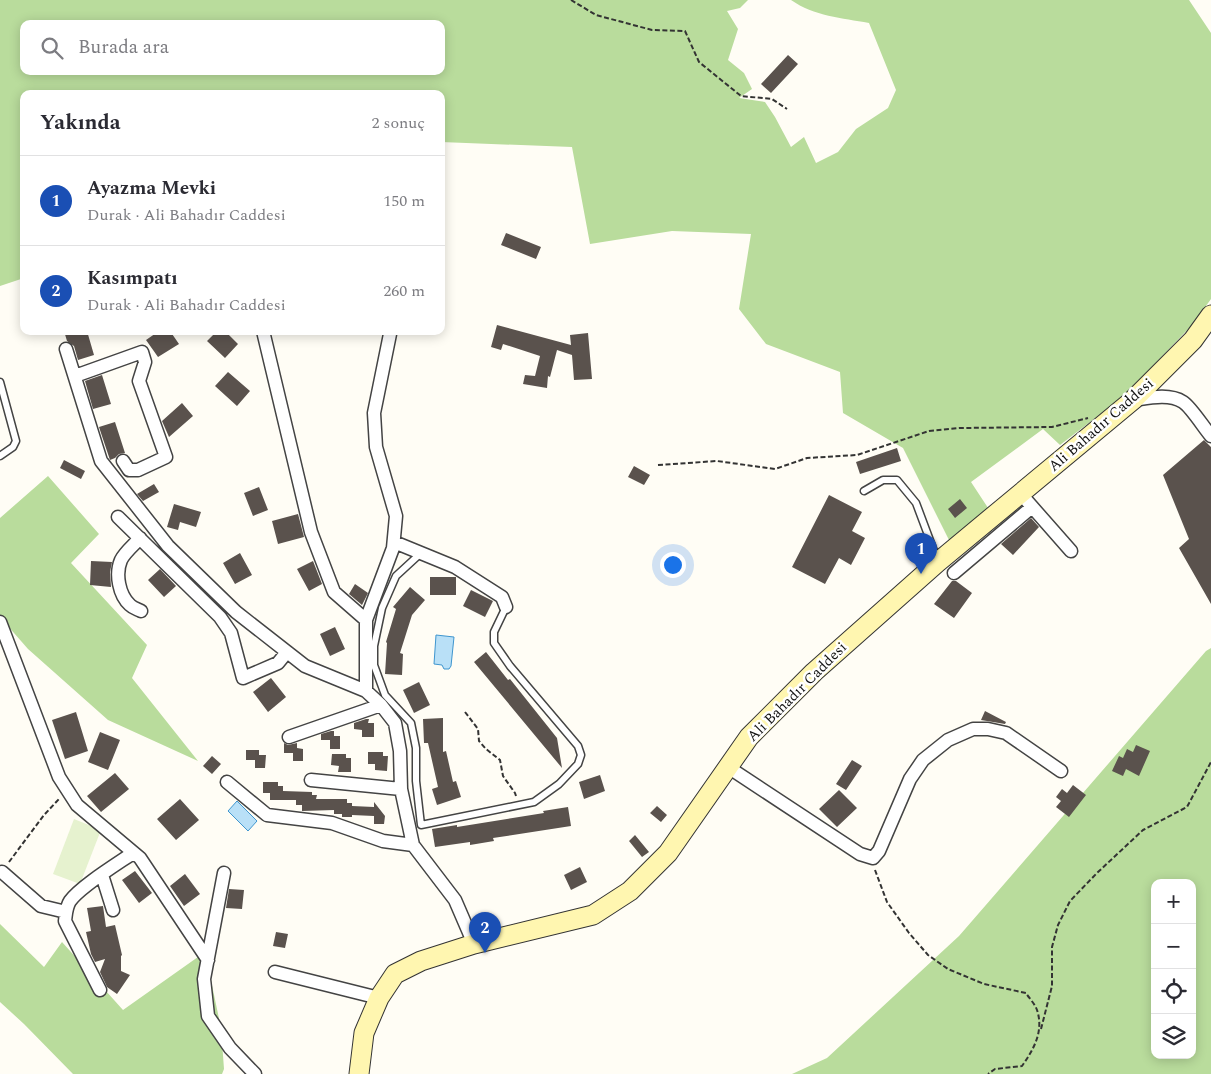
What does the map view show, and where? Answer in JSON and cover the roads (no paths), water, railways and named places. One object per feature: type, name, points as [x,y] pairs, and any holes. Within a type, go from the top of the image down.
[{"type":"main road","name":"Ali Bahadır Caddesi","points":[[358,1074],[364,1033],[379,998],[395,974],[421,961],[474,944],[593,915],[630,891],[668,854],[749,737],[814,672],[946,567],[1026,500],[1193,340],[1211,315]]},
{"type":"street","points":[[264,335],[311,532],[334,592],[366,620]]},
{"type":"street","points":[[366,691],[366,620],[394,548],[396,516],[376,447],[374,414],[390,335]]},
{"type":"street","points":[[66,349],[101,461],[168,546],[236,612],[305,666],[366,691],[396,723],[400,751],[401,789],[413,845],[454,900],[474,944]]},
{"type":"street","points":[[75,376],[142,352],[145,362],[139,381],[166,457],[138,470],[129,470],[123,461]]},
{"type":"street","points":[[1132,400],[1155,397],[1173,398],[1184,403],[1211,436]]},
{"type":"street","points":[[125,492],[138,470]]},
{"type":"street","points":[[1026,500],[1071,551]]},
{"type":"street","points":[[118,517],[220,617],[231,632],[243,678],[278,663],[287,652]]},
{"type":"street","points":[[140,538],[122,558],[119,570],[119,586],[124,598],[131,606],[141,611]]},
{"type":"street","points":[[394,542],[455,567],[502,597],[506,607]]},
{"type":"street","points":[[0,622],[59,777],[77,805],[140,858],[208,960]]},
{"type":"street","points":[[289,737],[381,705]]},
{"type":"street","points":[[728,767],[860,854],[873,858],[879,851],[910,779],[923,760],[948,740],[973,729],[988,729],[1006,733],[1061,771]]},
{"type":"street","points":[[311,780],[401,789]]},
{"type":"street","points":[[227,782],[267,815],[332,823],[383,841],[413,845]]},
{"type":"street","points":[[100,990],[65,920],[66,912],[69,902],[78,893],[133,852]]},
{"type":"street","points":[[2,872],[41,906],[66,912]]},
{"type":"street","points":[[224,873],[204,979],[208,1016],[230,1048],[255,1074]]},
{"type":"street","points":[[102,875],[113,910]]},
{"type":"street","points":[[275,972],[379,998]]},
{"type":"lane","points":[[0,382],[16,441],[7,453],[0,456]]},
{"type":"lane","points":[[864,491],[883,480],[898,480],[916,503],[946,567]]},
{"type":"lane","points":[[420,553],[396,576],[382,608],[374,646],[374,665],[385,695],[411,723],[416,748],[416,781],[421,825],[534,802],[559,784],[578,764],[581,755],[578,746],[510,666],[494,643],[494,632],[506,607]]},
{"type":"water","points":[[436,635],[454,637],[451,666],[449,669],[444,669],[442,665],[434,664]]},
{"type":"water","points":[[237,801],[257,821],[248,831],[228,811]]},
{"type":"place","name":"Ayazma Mevki","points":[[921,574]]},
{"type":"place","name":"Kasımpatı","points":[[485,953]]}]
